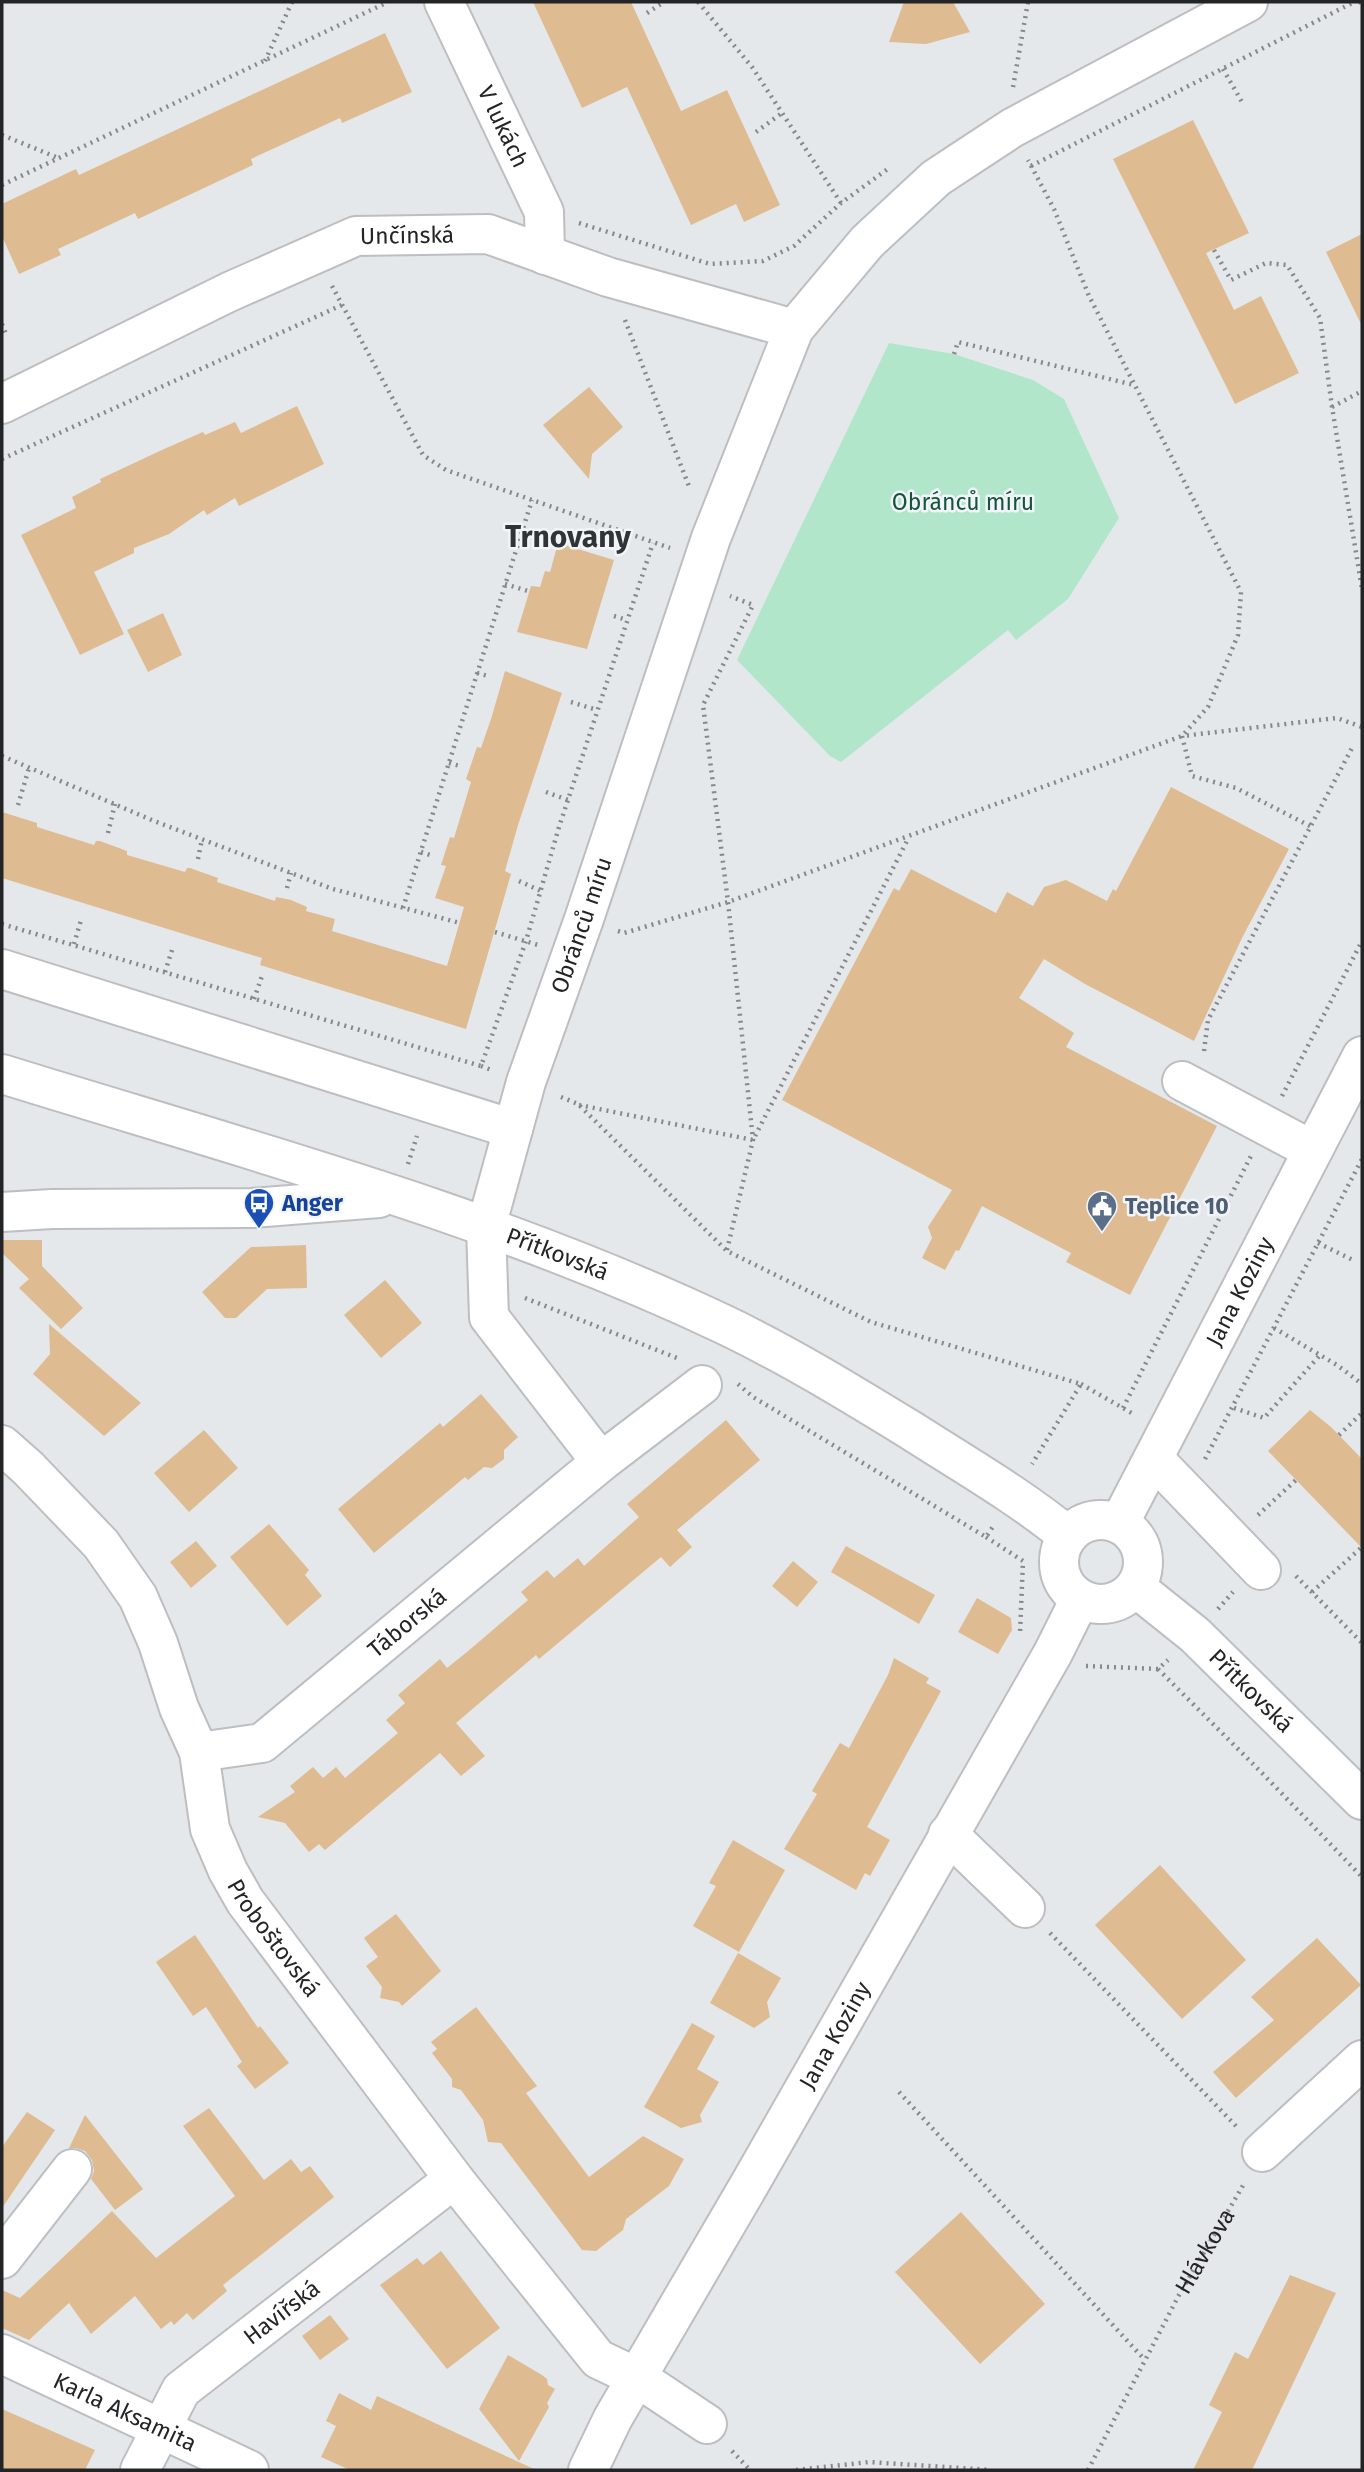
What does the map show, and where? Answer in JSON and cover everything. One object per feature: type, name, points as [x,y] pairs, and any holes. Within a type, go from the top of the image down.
[{"type":"street","name":"V lukách","points":[[444,2],[544,212],[545,255]]},
{"type":"street","name":"Obránců míru","points":[[486,1227],[526,1082],[584,919],[711,538],[794,329],[867,242],[936,178],[1012,128],[1248,2]]},
{"type":"street","name":"Unčínská","points":[[2,404],[229,292],[356,236],[488,234],[608,277],[794,329]]},
{"type":"street","points":[[2,970],[513,1129]]},
{"type":"street","name":"Jana Koziny","points":[[1119,1524],[1362,1056]]},
{"type":"street","name":"Přítkovská","points":[[2,1074],[398,1197],[486,1227],[630,1282],[724,1325],[825,1378],[1013,1494],[1068,1536]]},
{"type":"street","points":[[1191,1085],[1312,1150]]},
{"type":"street","points":[[2,1212],[51,1209],[252,1208],[398,1197]]},
{"type":"street","points":[[486,1227],[489,1317],[601,1462]]},
{"type":"street","name":"Táborská","points":[[199,1752],[262,1743],[707,1375]]},
{"type":"street","name":"Proboštovská","points":[[2,1445],[28,1468],[101,1544],[138,1597],[158,1643],[179,1708],[199,1752],[210,1829],[228,1871],[245,1901],[454,2179],[598,2359],[638,2378],[707,2424]]},
{"type":"street","points":[[1154,1459],[1261,1570]]},
{"type":"street","points":[[1102,1520],[1119,1524],[1137,1541],[1143,1557],[1141,1573],[1135,1587],[1124,1598],[1110,1603],[1094,1604],[1080,1599],[1063,1581],[1058,1564],[1060,1550],[1077,1527],[1102,1520]]},
{"type":"street","name":"Přítkovská","points":[[1135,1587],[1195,1635],[1362,1800]]},
{"type":"street","name":"Jana Koziny","points":[[589,2470],[613,2418],[1052,1653],[1080,1599]]},
{"type":"street","points":[[948,1834],[1025,1908]]},
{"type":"street","points":[[1262,2152],[1362,2060]]},
{"type":"street","points":[[2,2259],[72,2169]]},
{"type":"street","name":"Havířská","points":[[140,2470],[181,2390],[454,2179]]},
{"type":"street","name":"Karla Aksamita","points":[[2,2354],[161,2431],[249,2470]]},
{"type":"path","points":[[265,61],[292,2]]},
{"type":"path","points":[[2,185],[388,2]]},
{"type":"path","points":[[647,13],[664,2]]},
{"type":"path","points":[[698,2],[752,67],[841,203]]},
{"type":"path","points":[[1025,82],[1013,88],[1028,2]]},
{"type":"path","points":[[1031,166],[1358,2]]},
{"type":"path","points":[[1223,69],[1242,102]]},
{"type":"path","points":[[757,132],[782,113]]},
{"type":"path","points":[[1012,128],[1054,209],[1089,296],[1241,592],[1238,635],[1208,707],[1182,736]]},
{"type":"path","points":[[2,135],[57,158]]},
{"type":"path","points":[[544,212],[710,264],[763,261],[794,246],[841,203],[897,162]]},
{"type":"path","points":[[1214,250],[1231,280],[1266,264],[1287,265],[1320,318],[1332,407],[1361,568],[1362,589]]},
{"type":"path","points":[[317,253],[423,455],[446,470],[653,543],[680,550]]},
{"type":"path","points":[[608,277],[690,491]]},
{"type":"path","points":[[2,459],[342,304]]},
{"type":"path","points":[[2,324],[6,334]]},
{"type":"path","points":[[954,354],[958,342],[1134,385]]},
{"type":"path","points":[[1332,407],[1362,390]]},
{"type":"path","points":[[403,908],[532,500]]},
{"type":"path","points":[[2,924],[481,1066],[526,941],[568,800],[653,543]]},
{"type":"path","points":[[505,584],[528,591]]},
{"type":"path","points":[[725,589],[731,597],[753,605],[703,705],[728,902],[753,1140]]},
{"type":"path","points":[[614,616],[627,620]]},
{"type":"path","points":[[478,673],[488,676]]},
{"type":"path","points":[[571,702],[597,710]]},
{"type":"path","points":[[584,919],[624,933],[728,902],[1182,736],[1337,718],[1361,723]]},
{"type":"path","points":[[1182,736],[1192,776],[1236,788],[1310,826]]},
{"type":"path","points":[[1191,1085],[1208,1020],[1352,748]]},
{"type":"path","points":[[2,756],[202,839],[333,889],[460,923]]},
{"type":"path","points":[[449,763],[460,766]]},
{"type":"path","points":[[18,805],[29,768]]},
{"type":"path","points":[[546,792],[568,800]]},
{"type":"path","points":[[108,833],[115,804]]},
{"type":"path","points":[[727,1251],[753,1140],[909,837]]},
{"type":"path","points":[[198,859],[202,839]]},
{"type":"path","points":[[421,852],[433,856]]},
{"type":"path","points":[[287,888],[291,873]]},
{"type":"path","points":[[519,881],[541,891]]},
{"type":"path","points":[[74,944],[81,920]]},
{"type":"path","points":[[495,932],[569,957]]},
{"type":"path","points":[[1123,1408],[1362,941]]},
{"type":"path","points":[[165,971],[173,947]]},
{"type":"path","points":[[254,999],[262,976]]},
{"type":"path","points":[[526,1082],[578,1104],[753,1140]]},
{"type":"path","points":[[488,1284],[664,1354],[753,1397],[986,1537],[1081,1384],[871,1322],[727,1251],[578,1104]]},
{"type":"path","points":[[1204,1461],[1362,1160]]},
{"type":"path","points":[[1318,1243],[1355,1261]]},
{"type":"path","points":[[1274,1328],[1362,1384]]},
{"type":"path","points":[[1234,1408],[1264,1418],[1320,1355]]},
{"type":"path","points":[[1339,1435],[1362,1413]]},
{"type":"path","points":[[1254,1519],[1296,1480]]},
{"type":"path","points":[[1312,1592],[1362,1547]]},
{"type":"path","points":[[1158,1669],[1362,1877]]},
{"type":"path","points":[[1025,1908],[1262,2152]]},
{"type":"path","points":[[899,2092],[1144,2359]]},
{"type":"path","name":"Hlávkova","points":[[1088,2470],[1144,2359],[1262,2152]]},
{"type":"path","points":[[796,2470],[869,2462],[991,2470]]},
{"type":"green space","name":"Obránců míru","points":[[889,343],[954,354],[1033,380],[1064,399],[1119,518],[1068,599],[1016,640],[1008,630],[841,762],[830,756],[737,660]]},
{"type":"building","points":[[533,2],[631,2],[681,111],[727,90],[780,205],[744,222],[736,204],[691,225],[627,87],[582,108]]},
{"type":"building","points":[[904,2],[953,2],[970,32],[926,44],[889,42]]},
{"type":"building","points":[[385,33],[412,92],[342,123],[340,118],[251,159],[253,165],[138,219],[135,213],[58,249],[61,255],[19,274],[2,236],[2,204],[76,169],[79,175]]},
{"type":"building","points":[[1193,120],[1249,233],[1206,253],[1234,310],[1261,296],[1299,373],[1235,404],[1113,159]]},
{"type":"building","points":[[1362,234],[1362,326],[1326,252]]},
{"type":"building","points":[[589,387],[623,427],[592,454],[589,479],[543,425]]},
{"type":"building","points":[[297,406],[324,464],[239,506],[235,498],[207,515],[204,510],[169,534],[134,548],[134,553],[94,572],[124,634],[80,655],[21,535],[76,508],[72,497],[101,482],[100,479],[164,449],[235,422],[241,433]]},
{"type":"building","points":[[558,543],[614,560],[587,649],[517,632],[531,586],[540,587],[545,571],[550,572]]},
{"type":"building","points":[[163,613],[182,655],[148,672],[127,630]]},
{"type":"building","points":[[505,671],[562,693],[518,825],[505,871],[511,874],[466,1029],[260,965],[262,958],[2,878],[2,812],[37,823],[37,827],[94,845],[96,841],[100,841],[127,851],[127,855],[185,872],[190,868],[218,878],[217,882],[275,901],[276,897],[291,900],[307,907],[306,911],[335,919],[332,931],[447,966],[464,907],[435,898],[446,866],[441,865],[450,837],[454,838],[471,782],[466,779],[477,747],[481,748]]},
{"type":"building","points":[[1171,787],[1289,849],[1242,938],[1194,1041],[1085,984],[1044,959],[1019,998],[1074,1033],[1066,1047],[1217,1126],[1130,1295],[1066,1262],[1071,1253],[982,1206],[959,1251],[956,1250],[945,1270],[922,1258],[932,1238],[928,1227],[952,1190],[782,1100],[894,888],[899,891],[911,869],[996,913],[1007,892],[1033,906],[1044,887],[1066,880],[1107,901],[1113,889],[1116,891]]},
{"type":"building","points":[[2,1240],[42,1240],[42,1266],[83,1308],[61,1329],[19,1288],[29,1279],[2,1253]]},
{"type":"building","points":[[306,1245],[307,1288],[267,1289],[236,1318],[225,1318],[202,1292],[251,1247]]},
{"type":"building","points":[[385,1280],[422,1323],[381,1358],[344,1315]]},
{"type":"building","points":[[49,1324],[141,1403],[104,1436],[33,1374],[50,1354]]},
{"type":"building","points":[[481,1394],[518,1437],[504,1450],[504,1459],[492,1468],[484,1467],[468,1480],[465,1477],[374,1553],[338,1509],[440,1423],[443,1427]]},
{"type":"building","points":[[1310,1410],[1362,1459],[1362,1548],[1268,1451]]},
{"type":"building","points":[[726,1420],[760,1460],[677,1530],[692,1547],[670,1567],[661,1557],[539,1659],[536,1655],[456,1723],[485,1756],[461,1776],[440,1753],[325,1850],[319,1844],[309,1852],[285,1823],[258,1817],[295,1792],[290,1786],[313,1767],[323,1778],[336,1767],[345,1778],[398,1733],[386,1720],[405,1703],[398,1695],[440,1659],[447,1668],[467,1652],[528,1600],[521,1592],[547,1570],[554,1578],[578,1558],[584,1566],[639,1517],[627,1504]]},
{"type":"building","points":[[204,1430],[238,1468],[189,1512],[154,1473]]},
{"type":"building","points":[[269,1524],[309,1570],[305,1575],[322,1596],[287,1626],[230,1557]]},
{"type":"building","points":[[196,1541],[217,1566],[191,1588],[170,1562]]},
{"type":"building","points":[[846,1546],[935,1595],[919,1624],[831,1572]]},
{"type":"building","points":[[793,1561],[818,1582],[797,1607],[772,1586]]},
{"type":"building","points":[[977,1598],[1011,1618],[1012,1630],[998,1654],[958,1632]]},
{"type":"building","points":[[894,1658],[929,1678],[926,1683],[941,1691],[867,1827],[890,1840],[870,1876],[865,1873],[856,1890],[784,1849],[817,1794],[812,1791],[840,1743],[849,1748],[888,1675]]},
{"type":"building","points":[[733,1840],[785,1870],[739,1952],[693,1926],[716,1886],[709,1883]]},
{"type":"building","points":[[1160,1865],[1246,1960],[1182,2019],[1095,1925]]},
{"type":"building","points":[[396,1914],[441,1971],[402,2006],[399,2002],[380,1998],[382,1987],[366,1966],[378,1957],[364,1938]]},
{"type":"building","points":[[195,1935],[258,2028],[260,2026],[289,2063],[255,2089],[237,2066],[242,2062],[206,2007],[193,2016],[156,1962]]},
{"type":"building","points":[[1317,1938],[1361,1985],[1236,2098],[1213,2072],[1274,2020],[1251,1997]]},
{"type":"building","points":[[738,1953],[781,1978],[767,2002],[770,2017],[754,2028],[710,2003]]},
{"type":"building","points":[[476,2007],[537,2086],[526,2093],[589,2177],[643,2136],[684,2159],[669,2186],[626,2219],[623,2230],[596,2251],[582,2250],[501,2143],[488,2142],[483,2120],[461,2090],[452,2087],[452,2079],[432,2053],[437,2049],[431,2042]]},
{"type":"building","points":[[692,2023],[715,2036],[697,2069],[719,2082],[700,2115],[702,2122],[681,2128],[644,2107]]},
{"type":"building","points":[[209,2108],[264,2180],[291,2159],[301,2172],[310,2166],[334,2197],[223,2285],[227,2291],[193,2320],[187,2313],[174,2325],[171,2321],[161,2329],[135,2296],[91,2334],[69,2303],[29,2340],[2,2328],[2,2290],[20,2298],[112,2211],[156,2258],[235,2196],[183,2126]]},
{"type":"building","points":[[27,2112],[55,2130],[2,2208],[2,2147]]},
{"type":"building","points":[[85,2115],[143,2189],[115,2210],[91,2179],[94,2171],[92,2160],[85,2151],[69,2148]]},
{"type":"building","points":[[961,2212],[1045,2304],[980,2364],[895,2272]]},
{"type":"building","points":[[441,2251],[500,2328],[447,2369],[380,2285],[417,2258],[423,2265]]},
{"type":"building","points":[[1290,2275],[1336,2293],[1252,2470],[1193,2470],[1222,2412],[1209,2405],[1235,2352],[1248,2359]]},
{"type":"building","points":[[330,2315],[349,2339],[320,2360],[302,2336]]},
{"type":"building","points":[[508,2355],[542,2375],[547,2379],[548,2385],[555,2389],[547,2403],[549,2407],[519,2461],[479,2409]]},
{"type":"building","points":[[339,2393],[371,2410],[377,2396],[536,2470],[350,2470],[321,2457],[336,2426],[326,2421]]},
{"type":"building","points":[[2,2409],[95,2450],[85,2470],[2,2470]]},
{"type":"place","name":"Anger","points":[[259,1230]]},
{"type":"place","name":"Teplice 10","points":[[1102,1233]]},
{"type":"district","name":"Trnovany","points":[[568,537]]}]
